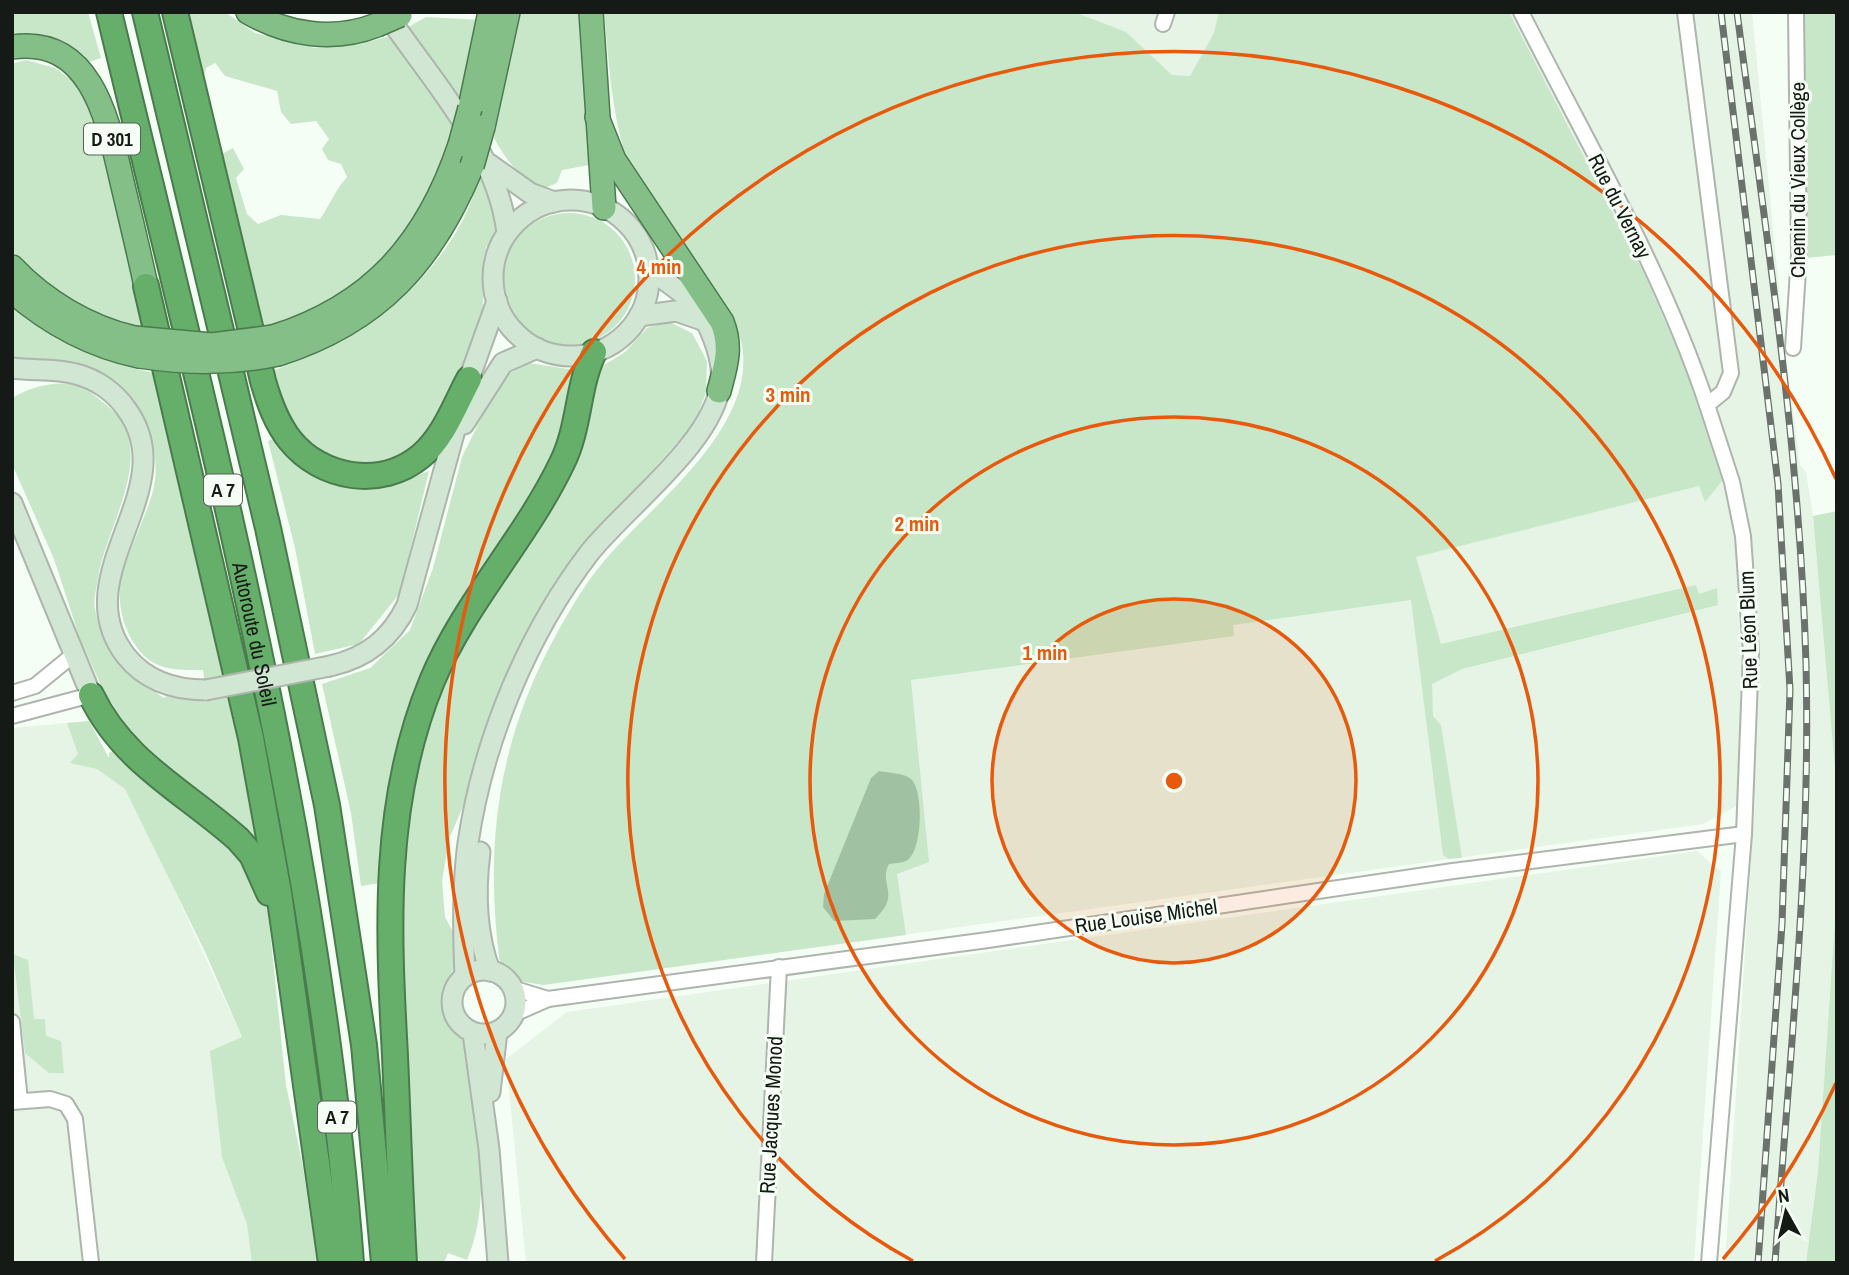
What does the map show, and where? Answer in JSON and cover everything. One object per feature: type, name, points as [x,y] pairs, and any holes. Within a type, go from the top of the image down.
[{"type":"highway","name":"Autoroute du Soleil","points":[[109,12],[242,566],[285,772],[327,1030],[351,1263]]},
{"type":"highway","name":"Autoroute du Soleil","points":[[145,12],[268,528],[327,804],[364,1045],[384,1263]]},
{"type":"highway","points":[[175,12],[263,381],[276,418],[290,439],[314,461],[338,472],[361,477],[393,471],[415,461],[435,441],[469,379]]},
{"type":"highway","points":[[247,12],[274,25],[316,34],[354,32],[391,16]]},
{"type":"highway","points":[[12,291],[38,313],[80,337],[136,347],[275,346],[340,328],[393,290],[426,254],[479,164],[476,118],[490,12]]},
{"type":"highway","points":[[275,346],[362,293],[388,270],[421,231],[436,207],[460,145],[476,118],[509,12]]},
{"type":"highway","points":[[591,12],[604,208]]},
{"type":"highway","name":"D 301","points":[[12,47],[33,47],[56,53],[81,71],[93,87],[107,119],[146,286]]},
{"type":"highway","points":[[597,117],[614,160],[722,322],[728,337],[729,358],[719,391]]},
{"type":"highway","points":[[12,267],[67,310],[114,332],[136,347]]},
{"type":"highway","points":[[146,286],[232,646],[269,834],[292,978],[331,1263]]},
{"type":"highway","points":[[404,1263],[390,888],[393,841],[404,772],[423,705],[445,653],[484,584],[542,500],[570,447],[578,422],[587,369],[594,352]]},
{"type":"highway","points":[[91,695],[106,725],[130,753],[231,833],[252,855],[267,887],[281,961],[292,978]]},
{"type":"main road","points":[[391,16],[479,164],[500,194],[507,233]]},
{"type":"main road","points":[[479,164],[530,193],[554,202]]},
{"type":"main road","points":[[574,200],[604,208],[631,228],[642,246],[648,268],[647,292],[639,316],[620,338],[594,352],[565,355],[537,348],[512,329],[496,301],[493,281],[495,261],[507,233],[528,213],[554,202],[574,200]]},
{"type":"main road","points":[[466,976],[464,886],[475,802],[526,656],[564,590],[619,518],[695,440],[709,419],[719,391],[721,375],[717,349],[702,320],[690,300],[648,268]]},
{"type":"main road","points":[[12,368],[66,372],[95,382],[118,398],[134,421],[142,447],[143,472],[136,500],[111,568],[106,599],[108,621],[123,651],[143,672],[172,686],[206,690],[350,661],[378,645],[403,614],[415,586],[469,379],[496,301]]},
{"type":"main road","points":[[639,316],[676,311],[702,320]]},
{"type":"main road","points":[[456,436],[498,369],[509,358],[537,348]]},
{"type":"main road","points":[[12,382],[36,371]]},
{"type":"main road","points":[[12,503],[91,695]]},
{"type":"main road","points":[[490,971],[483,951],[478,901],[479,863],[495,740]]},
{"type":"main road","points":[[489,1149],[490,1073],[497,1032],[514,1014],[516,1002],[512,988],[503,977],[490,971],[466,976],[456,986],[452,1006],[461,1025],[473,1033],[497,1032]]},
{"type":"main road","points":[[473,1033],[489,1149],[498,1263]]},
{"type":"street","name":"Rue du Vernay","points":[[1521,12],[1662,288],[1688,349],[1707,405]]},
{"type":"street","points":[[1685,12],[1731,373],[1723,392],[1707,405]]},
{"type":"street","name":"Chemin du Vieux Collège","points":[[1793,348],[1799,255],[1796,12]]},
{"type":"street","name":"Rue Léon Blum","points":[[1707,405],[1734,491],[1744,537],[1751,664],[1744,834],[1709,1263]]},
{"type":"street","points":[[12,693],[35,686],[73,655]]},
{"type":"street","points":[[12,716],[91,695]]},
{"type":"street","name":"Rue Louise Michel","points":[[514,1014],[531,1004],[548,999],[1467,869],[1744,834]]},
{"type":"street","name":"Rue Jacques Monod","points":[[764,1263],[779,967]]},
{"type":"street","name":"Rue Louise Michel","points":[[512,988],[548,999]]},
{"type":"street","points":[[12,1022],[16,1102],[50,1100],[65,1104],[75,1119],[90,1263]]},
{"type":"shaded area","points":[[12,12],[88,12],[101,58],[89,62],[52,37],[12,34]]},
{"type":"shaded area","points":[[189,12],[225,12],[255,33],[315,48],[360,44],[394,35],[426,17],[482,20],[450,150],[432,186],[405,228],[390,249],[353,284],[333,298],[286,320],[260,327],[220,155],[233,148],[244,169],[236,178],[247,214],[258,224],[281,215],[320,219],[347,177],[341,164],[328,160],[322,149],[329,139],[316,121],[291,124],[281,112],[277,91],[225,76],[215,63],[206,68],[204,76]]},
{"type":"shaded area","points":[[520,12],[584,12],[591,148],[589,165],[562,170],[557,183],[542,189],[514,167],[494,138]]},
{"type":"shaded area","points":[[604,12],[1074,12],[1126,32],[1172,75],[1190,76],[1214,33],[1219,12],[1509,12],[1645,275],[1688,374],[1722,481],[1705,502],[1699,486],[1416,557],[1441,644],[1696,585],[1699,594],[1717,588],[1718,605],[1462,669],[1432,684],[1433,716],[1441,725],[1462,858],[1449,859],[1443,855],[1411,600],[1233,625],[1234,636],[911,680],[929,862],[897,874],[906,935],[543,985],[519,981],[500,965],[494,881],[499,801],[517,724],[532,685],[567,615],[600,566],[696,464],[718,435],[734,404],[743,373],[741,341],[735,326],[626,157],[614,103]]},
{"type":"shaded area","points":[[621,12],[1752,12],[1784,340],[1800,465],[1806,472],[1813,516],[1837,793],[1837,889],[1818,1171],[1806,1263],[1725,1263],[1755,796],[1703,824],[543,985],[519,981],[500,965],[761,354]]},
{"type":"shaded area","points":[[1802,12],[1837,12],[1837,255],[1806,258]]},
{"type":"shaded area","points":[[26,60],[55,68],[78,85],[90,113],[104,160],[147,329],[90,309],[73,300],[40,278],[12,250],[12,64]]},
{"type":"shaded area","points":[[480,177],[492,198],[501,224],[486,248],[482,319],[453,390],[415,450],[391,465],[341,465],[296,435],[270,372],[327,349],[353,335],[406,295],[448,245],[471,203]]},
{"type":"shaded area","points":[[569,213],[594,218],[615,233],[630,254],[635,279],[630,304],[615,325],[594,340],[569,345],[544,340],[523,325],[508,304],[503,279],[508,254],[523,233],[544,218]]},
{"type":"shaded area","points":[[12,305],[79,348],[116,363],[155,373],[205,569],[261,840],[251,864],[268,912],[286,1085],[303,1167],[317,1263],[252,1263],[247,1224],[222,1157],[210,1051],[242,1037],[206,954],[125,789],[97,769],[70,763],[78,754],[67,723],[89,721],[109,758],[109,753],[134,739],[101,686],[79,636],[54,559],[12,464],[12,398],[41,386],[64,383],[84,388],[117,415],[127,433],[131,452],[124,495],[98,578],[95,605],[99,626],[119,662],[150,689],[164,698],[167,696],[207,702],[203,670],[179,670],[156,664],[132,641],[123,619],[120,597],[122,576],[153,491],[156,472],[150,434],[132,400],[119,386],[103,375],[68,363],[12,360]]},
{"type":"shaded area","points":[[668,321],[692,333],[707,361],[706,392],[695,423],[574,557],[526,634],[486,728],[468,795],[449,839],[442,881],[445,917],[457,939],[460,954],[443,993],[444,1013],[466,1039],[469,1053],[480,1158],[480,1211],[467,1260],[448,1253],[444,1263],[416,1263],[400,883],[409,791],[438,693],[601,367],[625,352],[647,328]]},
{"type":"shaded area","points":[[529,363],[575,370],[568,422],[548,474],[440,646],[381,883],[361,886],[351,813],[322,684],[370,668],[410,630],[433,568],[462,457],[496,388],[510,373]]},
{"type":"shaded area","points":[[278,437],[295,457],[312,471],[345,487],[383,486],[429,471],[400,593],[359,644],[315,654],[295,548],[268,441]]},
{"type":"shaded area","points":[[1837,511],[1837,793],[1813,516]]},
{"type":"shaded area","points":[[89,721],[146,829],[242,1037],[287,1263],[12,1263],[12,728]]},
{"type":"shaded area","points":[[879,771],[904,776],[911,779],[915,785],[920,808],[916,846],[912,856],[906,861],[889,864],[886,871],[887,903],[875,919],[834,921],[823,907],[824,894],[871,778]]},
{"type":"shaded area","points":[[1697,851],[1721,872],[1694,1263],[526,1263],[506,1059],[567,1012]]},
{"type":"shaded area","points":[[1837,889],[1837,1263],[1806,1263],[1818,1171]]},
{"type":"shaded area","points":[[13,954],[28,960],[34,1019],[45,1019],[46,1036],[61,1041],[64,1073],[49,1073],[25,1053]]},
{"type":"railway","points":[[1721,12],[1778,484],[1790,690],[1782,924],[1758,1263]]},
{"type":"railway","points":[[1737,12],[1789,419],[1797,501],[1806,664],[1807,739],[1802,889],[1775,1263]]}]
